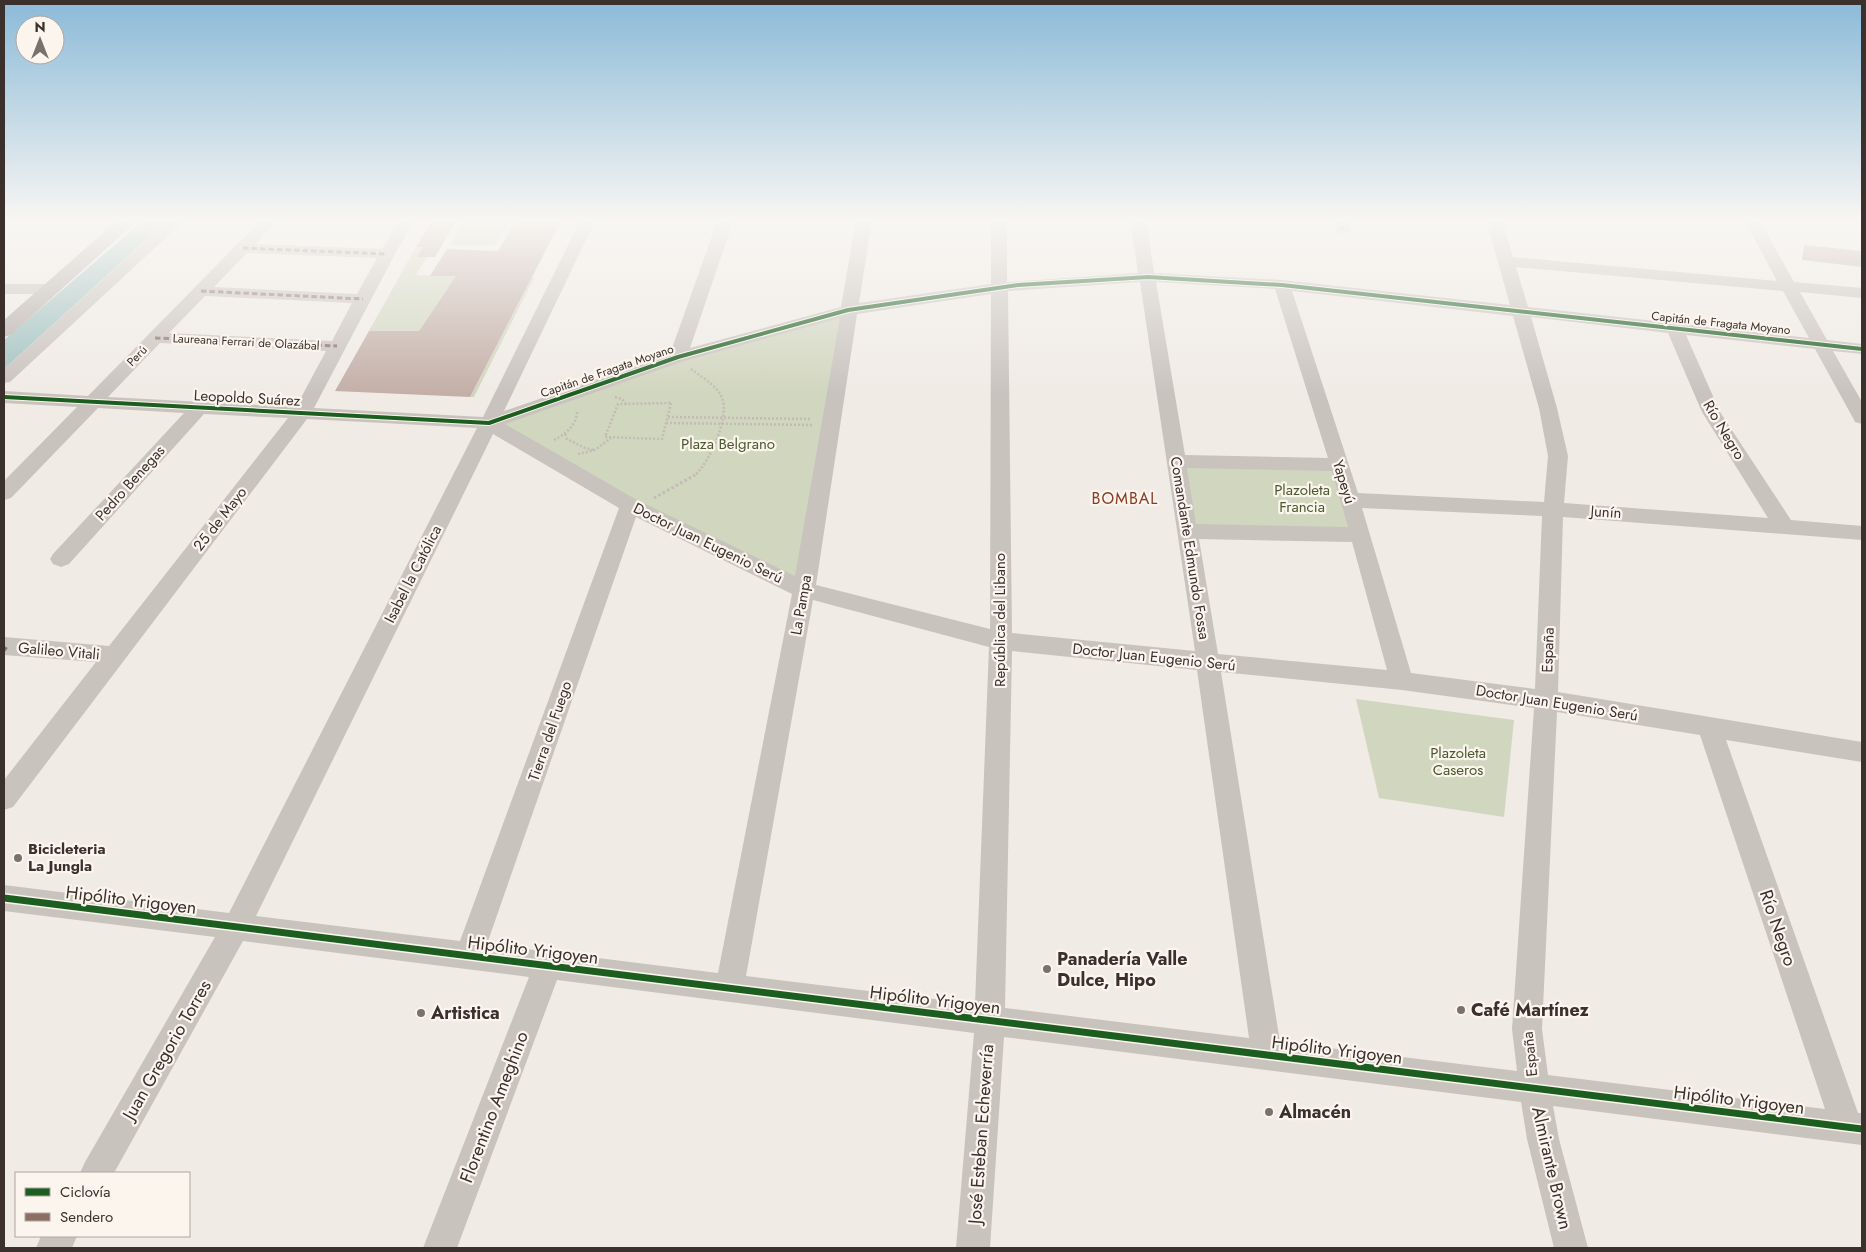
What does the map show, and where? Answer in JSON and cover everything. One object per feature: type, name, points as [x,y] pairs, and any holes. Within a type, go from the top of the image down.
[{"type":"main road","points":[[4,331],[66,277]]},
{"type":"street","points":[[4,378],[115,277]]},
{"type":"street","name":"Perú","points":[[4,493],[214,277]]},
{"type":"street","name":"25 de Mayo","points":[[4,799],[301,414],[375,277]]},
{"type":"street","name":"Isabel la Católica","points":[[236,927],[560,277]]},
{"type":"street","points":[[684,362],[709,277]]},
{"type":"street","name":"La Pampa","points":[[729,988],[804,590],[854,277]]},
{"type":"street","name":"República del Libano","points":[[989,1021],[1001,642],[999,277]]},
{"type":"street","name":"Capitán de Fragata Moyano","points":[[489,423],[848,310],[1047,282],[1139,277]]},
{"type":"street","name":"Comandante Edmundo Fossa","points":[[1148,277],[1267,1055]]},
{"type":"street","name":"Capitán de Fragata Moyano","points":[[1156,277],[1282,284],[1862,349]]},
{"type":"street","name":"España","points":[[1510,277],[1548,408],[1558,456],[1527,1029],[1534,1088]]},
{"type":"street","points":[[1693,277],[1862,293]]},
{"type":"street","points":[[1785,277],[1862,418]]},
{"type":"street","name":"Yapeyú","points":[[1282,284],[1340,465],[1402,681]]},
{"type":"street","points":[[4,289],[53,289]]},
{"type":"street","points":[[201,291],[363,299]]},
{"type":"street","name":"Río Negro","points":[[1675,328],[1710,412],[1784,526]]},
{"type":"street","name":"Laureana Ferrari de Olazábal","points":[[155,338],[337,346]]},
{"type":"street","name":"Leopoldo Suárez","points":[[4,397],[489,423]]},
{"type":"street","name":"Pedro Benegas","points":[[61,559],[199,408]]},
{"type":"street","name":"Doctor Juan Eugenio Serú","points":[[489,423],[804,590],[1001,642],[1402,681],[1546,700],[1862,752]]},
{"type":"street","points":[[1176,462],[1340,465]]},
{"type":"street","name":"Junín","points":[[1350,500],[1554,509],[1862,532]]},
{"type":"street","name":"Tierra del Fuego","points":[[469,956],[639,503]]},
{"type":"street","points":[[1187,530],[1360,535]]},
{"type":"street","name":"Galileo Vitali","points":[[5,648],[115,655]]},
{"type":"street","name":"Río Negro","points":[[1710,728],[1855,1128]]},
{"type":"street","name":"Hipólito Yrigoyen","points":[[4,898],[1855,1128]]},
{"type":"street","name":"Juan Gregorio Torres","points":[[97,1172],[236,927]]},
{"type":"street","name":"Florentino Ameghino","points":[[440,1248],[548,966]]},
{"type":"street","name":"José Esteban Echeverría","points":[[972,1248],[988,1066],[989,1021]]},
{"type":"street","name":"Almirante Brown","points":[[1534,1088],[1543,1139],[1571,1248]]},
{"type":"street","points":[[53,1248],[59,1237]]},
{"type":"path","points":[[639,503],[691,480],[706,465],[714,452],[724,407],[722,397],[684,362]]},
{"type":"path","points":[[671,403],[668,417],[662,439],[605,438],[618,404],[671,403]]},
{"type":"path","points":[[548,442],[565,434],[574,424],[577,415],[575,407]]},
{"type":"path","points":[[668,417],[814,419]]},
{"type":"path","points":[[777,425],[778,418]]},
{"type":"path","points":[[666,423],[822,426]]},
{"type":"path","points":[[565,434],[568,439],[585,448],[595,450]]},
{"type":"path","points":[[570,456],[595,450],[611,438]]},
{"type":"green space","points":[[399,277],[455,277],[419,331],[369,331]]},
{"type":"green space","points":[[532,278],[534,278],[474,397],[470,397]]},
{"type":"green space","name":"Plaza Belgrano","points":[[845,314],[801,583],[637,505],[497,423],[679,360]]},
{"type":"green space","name":"Plazoleta Francia","points":[[1176,461],[1340,465],[1360,535],[1187,531]]},
{"type":"green space","name":"Plazoleta Caseros","points":[[1356,699],[1514,720],[1504,817],[1379,798]]},
{"type":"water","points":[[77,277],[105,277],[4,369],[4,340]]},
{"type":"building","points":[[455,277],[532,277],[470,397],[335,391],[369,331],[419,331]]},
{"type":"marked path","points":[[201,291],[363,299]]},
{"type":"marked path","points":[[155,338],[337,346]]},
{"type":"cycle path","points":[[4,397],[489,423],[678,357],[848,310],[1018,285],[1141,277]]},
{"type":"cycle path","points":[[1155,277],[1282,285],[1862,349]]},
{"type":"cycle path","points":[[4,898],[1862,1129]]},
{"type":"place","name":"Bicicleteria La Jungla","points":[[18,858]]},
{"type":"place","name":"Panadería Valle Dulce, Hipo","points":[[1047,969]]},
{"type":"place","name":"Café Martínez","points":[[1461,1010]]},
{"type":"place","name":"Artistica","points":[[421,1013]]},
{"type":"place","name":"Almacén","points":[[1269,1112]]},
{"type":"district","name":"BOMBAL","points":[[1125,498]]}]
